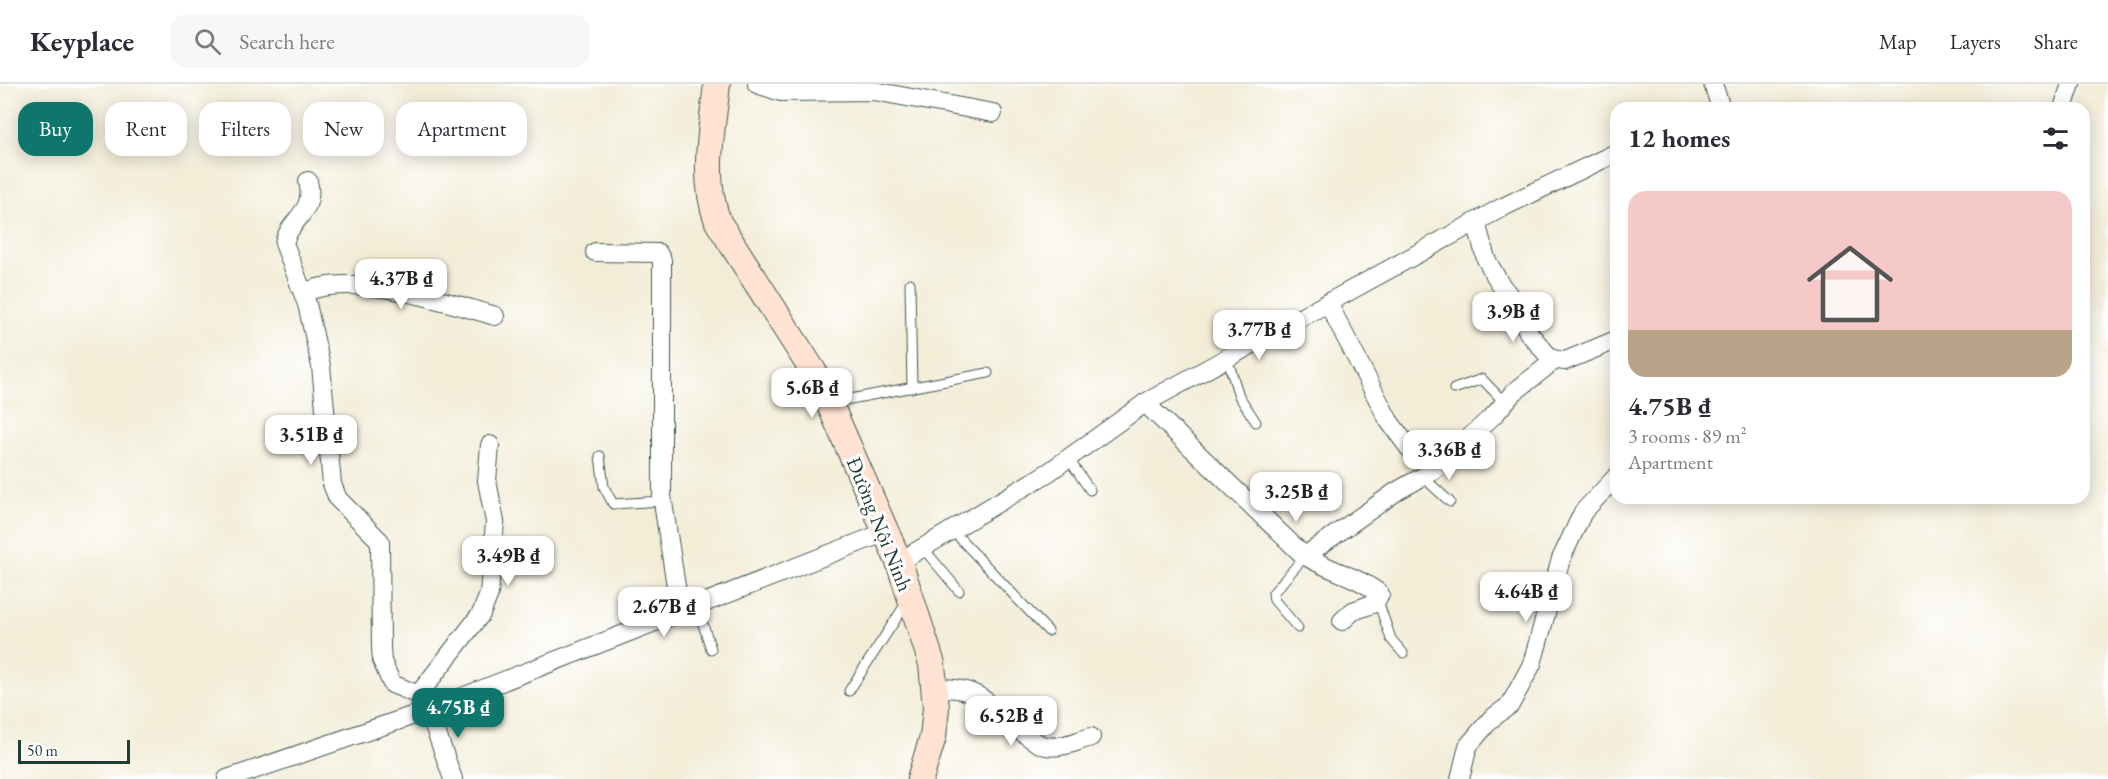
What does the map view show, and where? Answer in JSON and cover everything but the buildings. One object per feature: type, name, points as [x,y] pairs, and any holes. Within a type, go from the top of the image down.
[{"type":"street","name":"Đường Nội Ninh","points":[[717,84],[708,184],[711,203],[718,222],[820,382],[838,401],[899,562],[932,664],[936,708],[933,737],[920,779]]},
{"type":"street","points":[[757,84],[781,92],[882,92],[993,113]]},
{"type":"street","points":[[1713,84],[1719,102]]},
{"type":"street","points":[[2065,102],[2071,84]]},
{"type":"street","points":[[899,562],[1068,458],[1145,403],[1476,222],[1610,156]]},
{"type":"street","points":[[308,181],[311,192],[307,206],[286,235],[284,243],[303,293],[321,366],[332,484],[338,499],[355,513],[380,541],[382,661],[392,684],[424,702],[453,779]]},
{"type":"street","points":[[1476,222],[1486,259],[1500,284],[1517,305],[1528,332],[1538,347],[1551,359],[1569,359],[1610,342]]},
{"type":"street","points":[[595,252],[658,253],[662,260],[662,501],[688,609]]},
{"type":"street","points":[[303,293],[317,286],[333,284],[398,291],[495,316]]},
{"type":"street","points":[[1328,303],[1389,421],[1408,448]]},
{"type":"street","points":[[1305,556],[1397,491],[1423,477],[1463,446],[1505,403],[1555,360]]},
{"type":"street","points":[[1145,403],[1305,556],[1369,585],[1380,594],[1378,601],[1353,611],[1342,621]]},
{"type":"street","points":[[424,702],[482,614],[489,594],[495,522],[487,481],[490,445]]},
{"type":"street","points":[[1460,779],[1468,746],[1491,719],[1510,705],[1533,664],[1561,559],[1582,512],[1610,483]]},
{"type":"street","points":[[227,779],[424,702],[688,609],[886,532]]},
{"type":"street","points":[[934,688],[959,687],[979,695],[1018,730],[1044,746],[1056,747],[1091,737]]},
{"type":"lane","points":[[910,283],[912,388]]},
{"type":"lane","points":[[1227,358],[1239,396],[1256,422]]},
{"type":"lane","points":[[838,401],[988,374]]},
{"type":"lane","points":[[1454,389],[1482,380],[1505,403]]},
{"type":"lane","points":[[600,456],[603,487],[613,504],[662,501]]},
{"type":"lane","points":[[1068,458],[1090,490]]},
{"type":"lane","points":[[1423,477],[1450,502]]},
{"type":"lane","points":[[952,530],[1048,631]]},
{"type":"lane","points":[[923,548],[960,591]]},
{"type":"lane","points":[[1298,628],[1274,600],[1273,593],[1305,556]]},
{"type":"lane","points":[[849,691],[910,597]]},
{"type":"lane","points":[[1378,601],[1391,639],[1403,653]]},
{"type":"lane","points":[[688,609],[711,649]]}]
